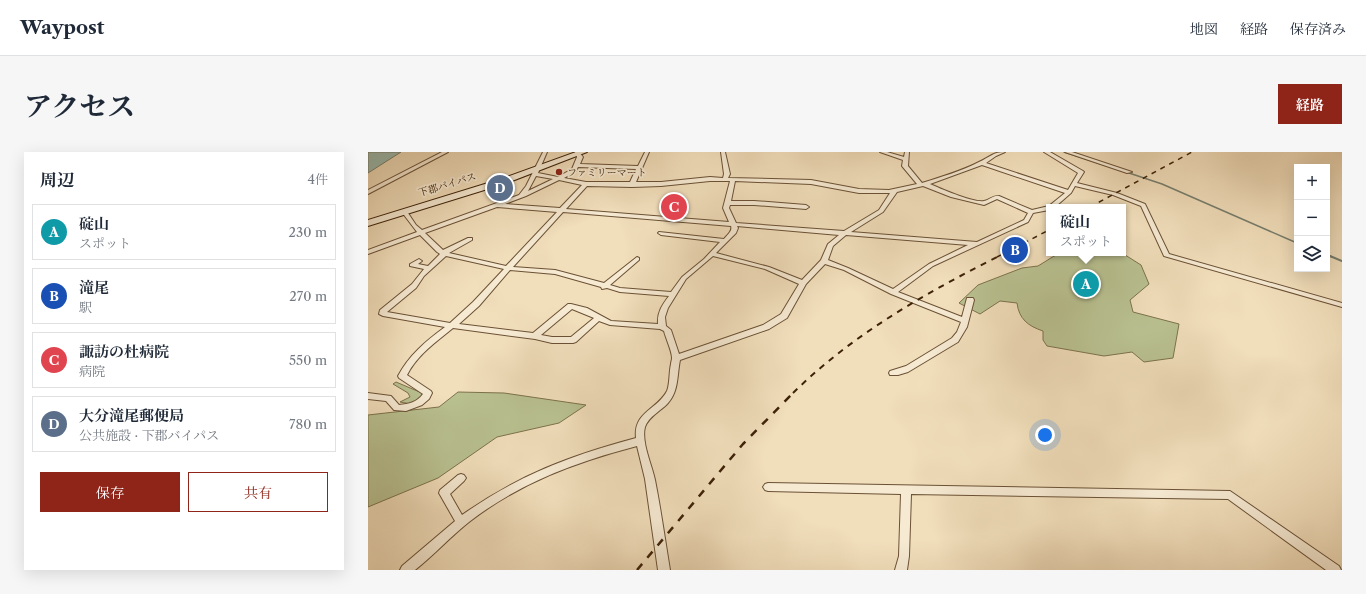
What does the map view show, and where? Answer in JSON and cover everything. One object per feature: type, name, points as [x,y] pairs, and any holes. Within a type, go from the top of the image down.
[{"type":"street","points":[[368,192],[446,152]]},
{"type":"street","points":[[523,195],[529,186],[545,152]]},
{"type":"street","points":[[368,222],[537,170],[579,152],[580,157],[576,166],[570,173],[523,195],[368,252]]},
{"type":"street","points":[[632,185],[647,152]]},
{"type":"street","points":[[662,327],[661,317],[664,308],[684,278],[712,254],[734,232],[733,224],[727,213],[729,180],[726,174],[723,152]]},
{"type":"street","points":[[882,152],[906,159]]},
{"type":"street","points":[[907,152],[905,166],[923,185],[949,195],[984,203],[997,197],[1031,212],[1046,209]]},
{"type":"street","points":[[537,170],[557,179],[586,184],[661,184],[695,179],[811,182],[858,191],[894,192],[923,185],[982,163],[994,155],[1003,152]]},
{"type":"street","points":[[1046,152],[1081,172],[1069,192],[1055,204]]},
{"type":"street","points":[[1066,152],[1129,172]]},
{"type":"street","points":[[982,163],[1069,192]]},
{"type":"street","points":[[576,166],[639,168]]},
{"type":"street","name":"下郡バイパス","points":[[368,222],[509,177],[537,170]]},
{"type":"street","points":[[368,396],[388,398],[397,408],[406,409],[419,403],[426,397],[428,392],[402,376],[406,367],[415,356],[485,296],[548,223],[586,184]]},
{"type":"street","points":[[1075,184],[1115,194],[1143,205],[1166,255],[1342,305]]},
{"type":"street","points":[[676,358],[766,327],[784,316],[803,283],[824,261],[830,246],[846,233],[881,211],[894,192]]},
{"type":"street","points":[[727,203],[806,207]]},
{"type":"street","points":[[497,205],[976,244]]},
{"type":"street","points":[[404,211],[414,226],[444,254],[532,272],[555,272],[591,281],[604,287],[620,290],[673,294]]},
{"type":"street","points":[[893,292],[931,265],[1024,222],[1028,219],[1028,214],[1031,212]]},
{"type":"street","points":[[661,233],[725,241]]},
{"type":"street","points":[[470,239],[444,254],[429,268],[414,286],[383,314],[535,336],[552,340],[573,340],[599,317]]},
{"type":"street","points":[[712,254],[767,268],[803,283]]},
{"type":"street","points":[[604,287],[637,259]]},
{"type":"street","points":[[420,261],[410,267],[429,268]]},
{"type":"street","points":[[824,261],[846,269],[893,292],[964,321]]},
{"type":"street","points":[[893,373],[902,373],[908,370],[921,360],[955,340],[958,337],[964,321],[970,300]]},
{"type":"street","points":[[535,336],[571,306],[584,310],[610,323],[662,327],[667,330],[676,358],[673,372],[672,390],[670,395],[646,418],[641,425],[640,442],[650,479],[664,570]]},
{"type":"street","points":[[406,570],[461,522],[508,489],[556,466],[594,453],[640,442]]},
{"type":"street","points":[[461,478],[444,493],[461,522]]},
{"type":"street","points":[[768,487],[1230,495],[1335,570]]},
{"type":"street","points":[[901,570],[904,556],[906,489]]},
{"type":"green space","points":[[1054,256],[1126,256],[1141,265],[1149,284],[1130,300],[1133,312],[1179,324],[1173,358],[1144,362],[1132,352],[1104,356],[1047,346],[1043,340],[1043,331],[1033,327],[1022,318],[1017,303],[1000,301],[980,314],[959,303],[978,285],[1022,268],[1038,266]]},
{"type":"green space","points":[[396,382],[422,393],[421,399],[411,404],[400,402],[410,397],[408,393],[393,384]]},
{"type":"green space","points":[[458,392],[504,393],[586,405],[559,423],[497,437],[438,478],[368,507],[368,415],[439,407]]},
{"type":"water","points":[[368,152],[401,152],[368,173]]},
{"type":"waterway","points":[[1064,152],[1107,166]]},
{"type":"waterway","points":[[1126,172],[1162,184],[1294,242]]},
{"type":"waterway","points":[[1330,256],[1342,261]]},
{"type":"railway","points":[[1096,204],[1192,152]]},
{"type":"railway","points":[[997,257],[1046,232]]},
{"type":"railway","points":[[793,393],[840,352],[890,317],[917,300],[999,256]]},
{"type":"railway","points":[[637,570],[743,444],[793,393]]},
{"type":"place","name":"ファミリーマート","points":[[559,172]]},
{"type":"place","name":"大分滝尾郵便局","points":[[500,188]]},
{"type":"place","name":"諏訪の杜病院","points":[[674,207]]},
{"type":"place","name":"滝尾","points":[[1015,250]]},
{"type":"place","name":"碇山","points":[[1086,284]]}]
